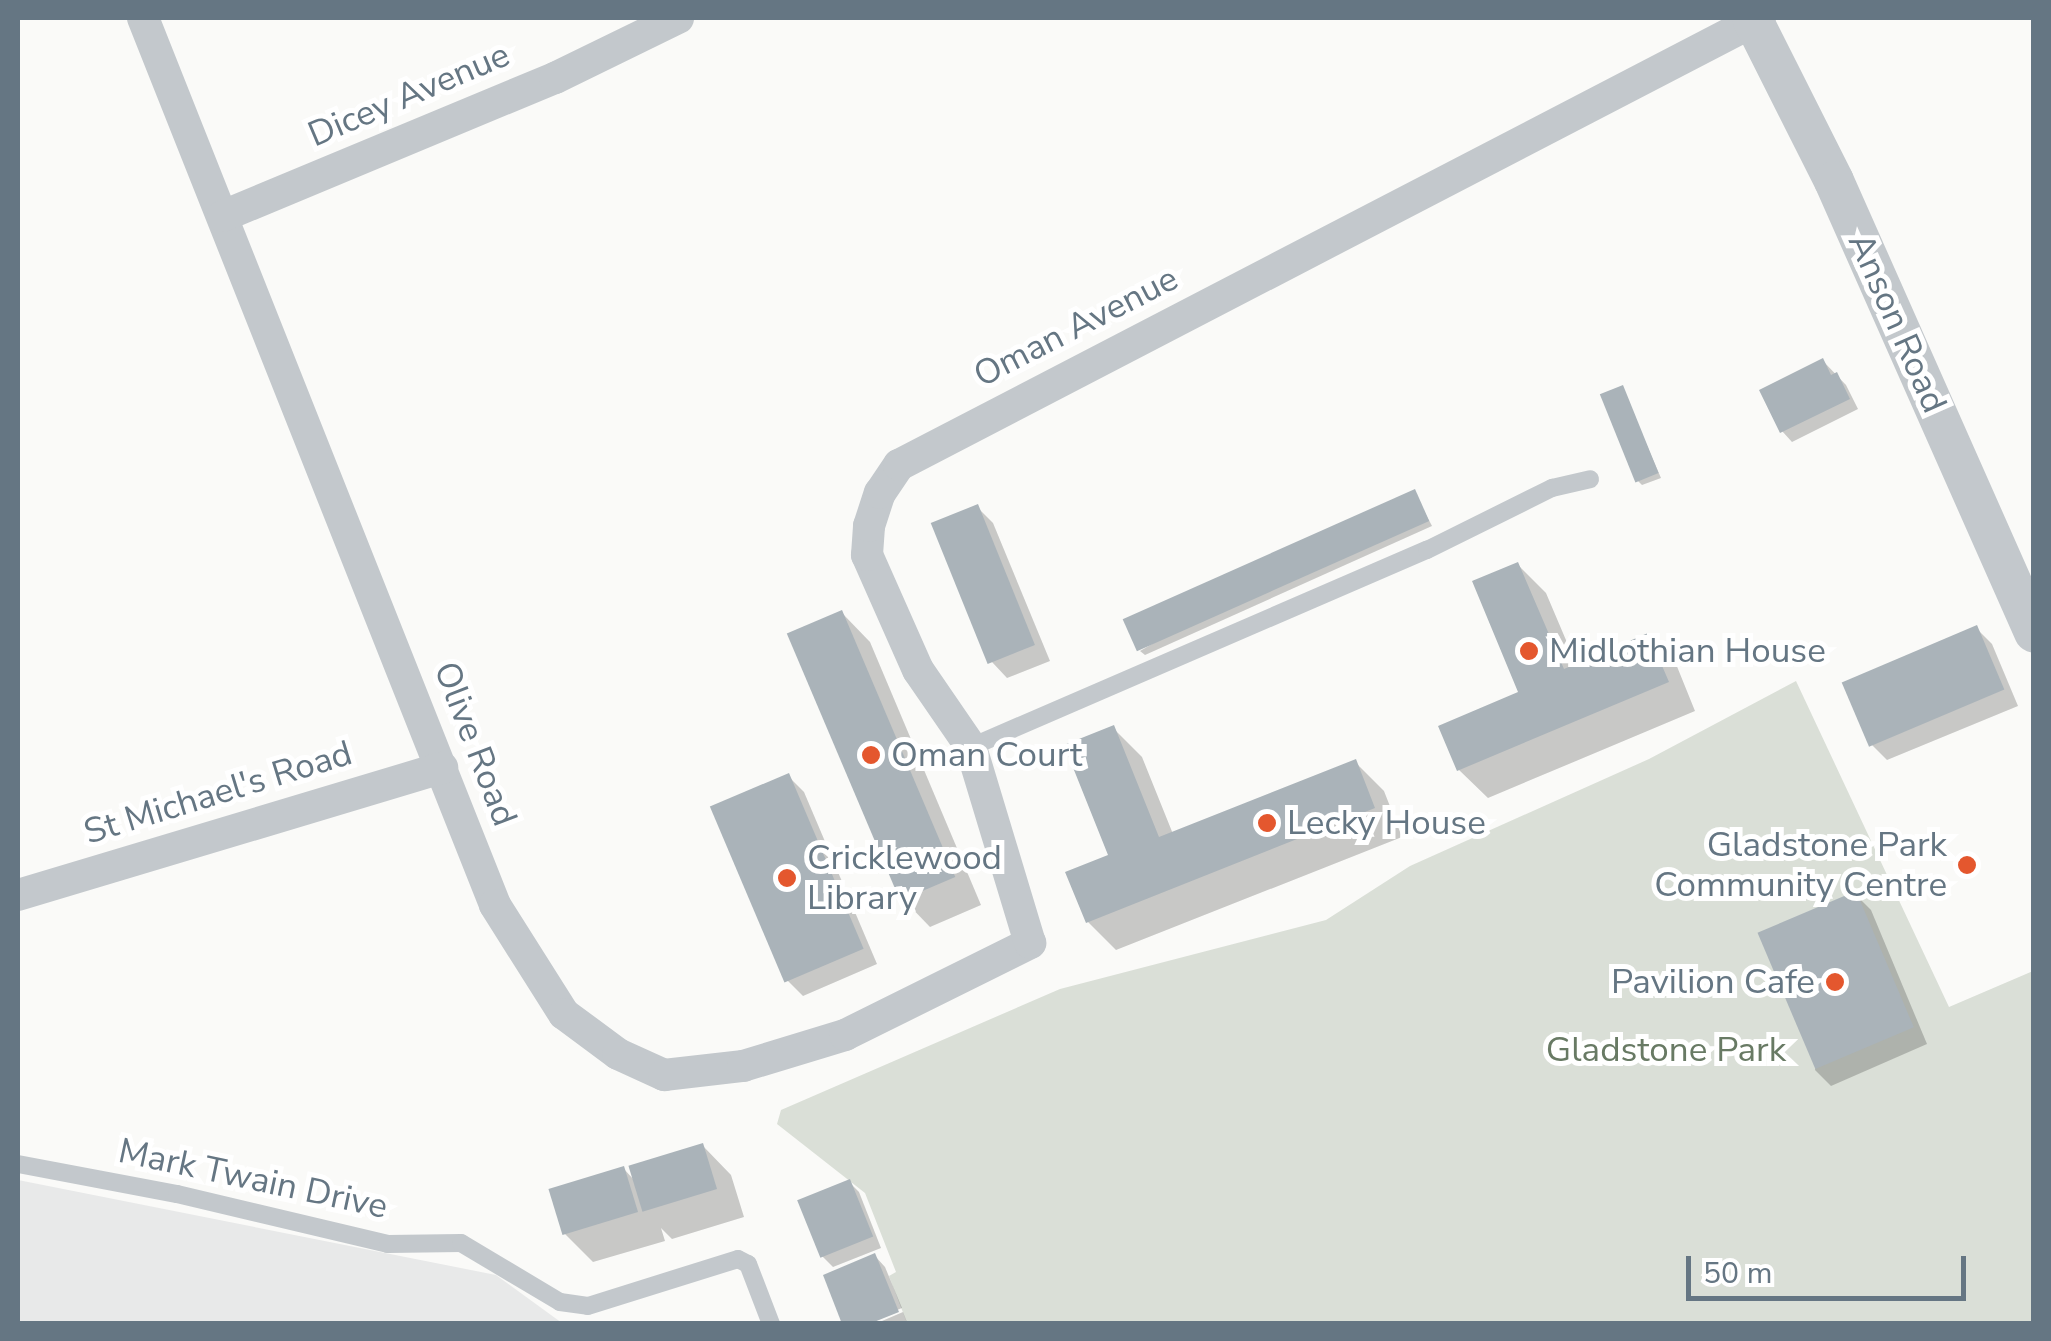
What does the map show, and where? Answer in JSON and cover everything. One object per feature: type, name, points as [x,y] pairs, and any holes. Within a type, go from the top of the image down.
[{"type":"street","name":"Olive Road","points":[[142,18],[495,905],[564,1014],[618,1054],[664,1075],[744,1066],[846,1035],[1030,943]]},
{"type":"street","name":"Dicey Avenue","points":[[223,216],[555,78],[678,18]]},
{"type":"street","name":"Anson Road","points":[[1755,19],[1834,181],[2034,632]]},
{"type":"street","name":"Oman Avenue","points":[[1030,943],[971,747],[918,670],[868,555],[868,526],[880,492],[899,465],[1755,19]]},
{"type":"street","name":"St Michael's Road","points":[[18,895],[442,768]]},
{"type":"lane","points":[[971,747],[1427,550],[1552,488],[1590,479]]},
{"type":"lane","name":"Mark Twain Drive","points":[[18,1164],[177,1194],[388,1244],[461,1243],[560,1302],[588,1306],[738,1259],[748,1264],[771,1324]]},
{"type":"shaded area","points":[[18,1180],[496,1275],[562,1323],[18,1323]]},
{"type":"green space","name":"Gladstone Park","points":[[1796,681],[1949,1007],[2033,971],[2033,1323],[907,1323],[889,1276],[896,1272],[865,1193],[777,1124],[781,1110],[1060,989],[1326,920],[1410,866],[1649,759]]},
{"type":"building","points":[[1823,358],[1831,375],[1837,372],[1850,399],[1780,433],[1759,390]]},
{"type":"building","points":[[1623,385],[1659,473],[1635,482],[1600,394]]},
{"type":"building","points":[[1415,489],[1429,521],[1137,651],[1123,619]]},
{"type":"building","points":[[978,504],[1035,645],[988,664],[931,523]]},
{"type":"building","name":"Midlothian House","points":[[1518,562],[1564,669],[1648,633],[1669,682],[1457,771],[1438,726],[1518,692],[1472,581]]},
{"type":"building","name":"Oman Court","points":[[842,610],[955,877],[900,900],[787,633]]},
{"type":"building","points":[[1977,625],[2004,689],[1869,747],[1842,682]]},
{"type":"building","name":"Lecky House","points":[[1114,725],[1159,837],[1356,759],[1375,808],[1086,923],[1065,872],[1108,855],[1064,745]]},
{"type":"building","name":"Cricklewood Library","points":[[789,773],[864,949],[784,982],[710,807]]},
{"type":"building","name":"Pavilion Cafe","points":[[1856,891],[1914,1027],[1815,1069],[1758,933]]},
{"type":"building","points":[[703,1143],[717,1189],[642,1212],[628,1166]]},
{"type":"building","points":[[624,1166],[638,1212],[562,1235],[548,1189]]},
{"type":"building","points":[[850,1179],[873,1236],[820,1258],[797,1200]]},
{"type":"building","points":[[875,1253],[899,1312],[869,1324],[842,1324],[823,1275]]},
{"type":"place","name":"Midlothian House","points":[[1529,651]]},
{"type":"place","name":"Oman Court","points":[[871,755]]},
{"type":"place","name":"Lecky House","points":[[1267,823]]},
{"type":"place","name":"Gladstone Park Community Centre","points":[[1967,865]]},
{"type":"place","name":"Cricklewood Library","points":[[787,878]]},
{"type":"place","name":"Pavilion Cafe","points":[[1835,982]]}]
